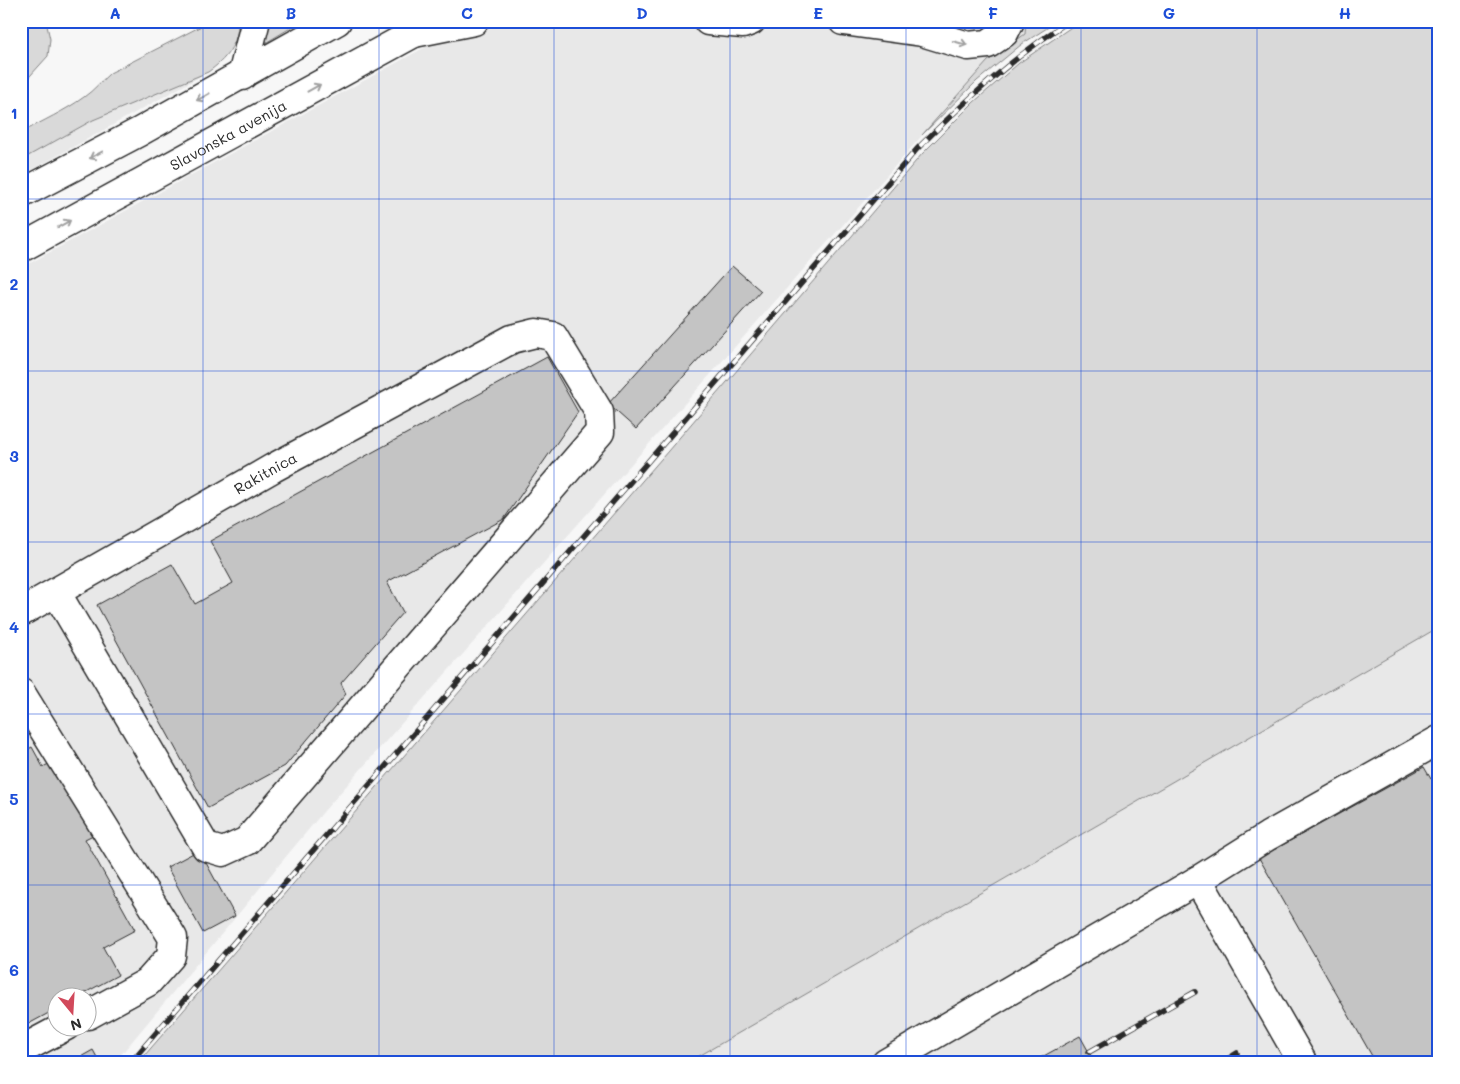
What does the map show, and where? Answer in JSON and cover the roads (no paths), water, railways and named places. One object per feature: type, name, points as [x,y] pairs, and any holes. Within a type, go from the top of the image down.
[{"type":"main road","points":[[242,76],[254,21]]},
{"type":"main road","points":[[21,194],[242,76],[337,21]]},
{"type":"main road","name":"Slavonska avenija","points":[[21,248],[425,27],[474,21]]},
{"type":"main road","points":[[708,21],[743,24],[751,21]]},
{"type":"main road","points":[[843,21],[922,32],[968,46],[988,44],[1004,33],[1010,21]]},
{"type":"main road","name":"Rakitnica","points":[[21,612],[272,468],[512,339],[536,333],[554,336],[600,412],[600,432],[247,841],[223,852],[206,847],[56,592]]},
{"type":"main road","points":[[21,693],[31,730],[173,938],[171,956],[148,982],[98,1010]]},
{"type":"main road","points":[[886,1063],[1198,880],[1268,836],[1439,740]]},
{"type":"main road","points":[[1198,880],[1303,1063]]},
{"type":"main road","points":[[21,1050],[48,1036]]},
{"type":"railway","points":[[130,1063],[917,149],[989,81],[1069,21]]},
{"type":"railway","points":[[1089,1052],[1195,992]]},
{"type":"railway","points":[[1221,1063],[1237,1053]]}]
